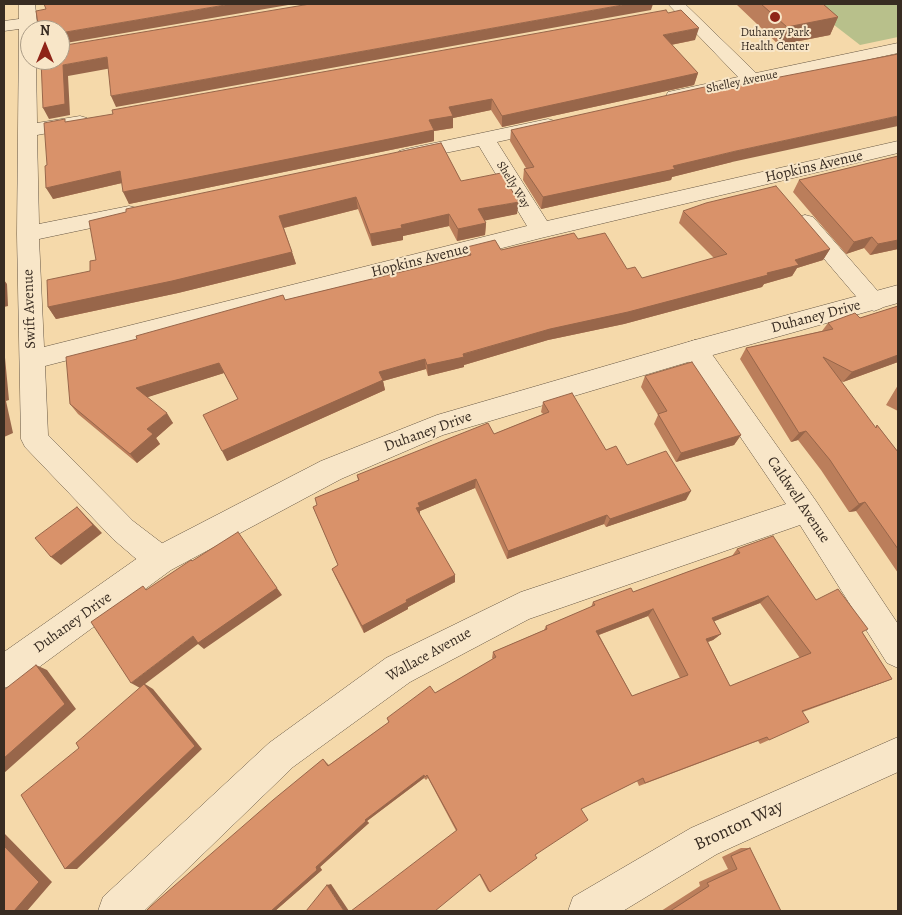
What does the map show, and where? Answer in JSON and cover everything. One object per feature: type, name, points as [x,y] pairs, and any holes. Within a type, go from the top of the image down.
[{"type":"street","points":[[675,10],[751,80]]},
{"type":"street","points":[[4,26],[27,13]]},
{"type":"street","name":"Shelley Avenue","points":[[656,101],[898,48]]},
{"type":"street","name":"Swift Avenue","points":[[29,70],[28,234],[35,439],[123,530],[160,560]]},
{"type":"street","points":[[28,132],[96,119]]},
{"type":"street","points":[[388,159],[570,120]]},
{"type":"street","name":"Shelly Way","points":[[485,139],[541,230]]},
{"type":"street","name":"Hopkins Avenue","points":[[32,360],[541,230],[779,192],[898,147]]},
{"type":"street","points":[[779,192],[886,298]]},
{"type":"street","points":[[28,234],[144,210]]},
{"type":"street","name":"Duhaney Drive","points":[[4,672],[160,560],[332,470],[437,426],[695,350],[886,298]]},
{"type":"street","name":"Caldwell Avenue","points":[[695,350],[806,510],[898,652]]},
{"type":"street","name":"Wallace Avenue","points":[[117,911],[184,845],[281,755],[398,670],[520,607],[806,510]]},
{"type":"street","name":"Bronton Way","points":[[587,911],[704,840],[898,754]]},
{"type":"green space","points":[[807,4],[898,4],[898,37],[860,45]]},
{"type":"building","points":[[44,4],[231,4],[70,31],[70,20],[37,20],[36,11],[46,9]]},
{"type":"building","points":[[310,4],[628,4],[111,96],[107,57],[70,64],[70,44]]},
{"type":"building","points":[[761,4],[823,4],[838,17],[787,27]]},
{"type":"building","points":[[666,10],[668,13],[681,10],[699,28],[663,35],[698,73],[502,116],[492,99],[449,107],[453,116],[429,120],[434,130],[123,192],[120,171],[46,188],[45,166],[47,165],[44,123],[65,119],[65,122],[113,114],[112,110]]},
{"type":"building","points":[[898,54],[898,116],[673,166],[675,169],[543,197],[524,169],[534,167],[511,130],[709,86],[713,90]]},
{"type":"building","points":[[41,70],[63,70],[65,104],[43,108]]},
{"type":"building","points":[[441,143],[461,181],[501,173],[519,202],[478,209],[486,223],[458,229],[449,214],[401,225],[402,228],[370,234],[356,197],[279,216],[292,252],[172,281],[48,307],[47,280],[90,271],[90,261],[96,260],[89,221],[126,212],[126,209]]},
{"type":"building","points":[[898,156],[898,240],[878,244],[872,237],[854,242],[799,180]]},
{"type":"building","points":[[776,186],[830,249],[795,260],[799,265],[767,273],[768,275],[628,312],[550,329],[463,354],[464,357],[427,365],[425,359],[379,372],[383,380],[222,451],[203,415],[238,399],[219,363],[136,388],[167,413],[147,429],[153,434],[130,454],[70,404],[66,357],[137,339],[136,336],[283,295],[285,300],[471,255],[467,247],[495,240],[501,250],[574,233],[578,239],[605,233],[627,269],[635,267],[642,278],[727,254],[683,211],[706,203]]},
{"type":"building","points":[[898,306],[898,355],[852,372],[823,357],[876,428],[877,425],[898,452],[898,549],[865,502],[859,504],[830,460],[806,431],[799,433],[746,348],[833,329],[828,323],[855,313],[860,318]]},
{"type":"building","points":[[692,362],[741,435],[681,453],[658,414],[667,411],[645,376]]},
{"type":"building","points":[[572,393],[606,450],[616,446],[627,465],[666,451],[691,491],[610,519],[607,515],[508,551],[476,479],[418,503],[420,507],[416,508],[455,575],[406,600],[407,602],[362,626],[332,569],[338,565],[313,507],[317,505],[315,498],[359,480],[357,475],[488,423],[494,434],[549,412],[543,402]]},
{"type":"building","points":[[77,507],[93,525],[51,557],[35,538]]},
{"type":"building","points":[[238,532],[277,588],[198,643],[193,636],[131,683],[91,622],[143,586],[146,590]]},
{"type":"building","points":[[773,536],[816,600],[838,589],[868,629],[862,632],[892,679],[802,711],[809,722],[769,740],[767,737],[645,783],[643,778],[581,809],[588,820],[535,855],[537,858],[490,892],[480,874],[435,911],[351,911],[457,830],[427,775],[425,777],[424,775],[365,820],[316,867],[317,870],[271,911],[146,911],[323,759],[328,766],[389,722],[387,718],[430,686],[435,693],[496,657],[493,652],[547,629],[546,626],[595,605],[593,602],[631,588],[633,592],[740,553],[737,549]],"holes":[[[768,596],[811,653],[730,686],[706,639],[721,634],[712,618]],[[653,609],[688,675],[632,696],[596,631]]]},
{"type":"building","points":[[36,665],[65,704],[4,758],[4,690]]},
{"type":"building","points":[[144,684],[195,746],[65,869],[21,795],[79,748],[76,743]]},
{"type":"building","points":[[4,846],[39,882],[14,911],[4,911]]},
{"type":"building","points":[[750,848],[781,911],[670,911],[709,886],[707,883],[737,869],[731,856]]},
{"type":"building","points":[[327,885],[344,911],[306,911]]},
{"type":"place","name":"Duhaney Park Health Center","points":[[775,17]]}]
